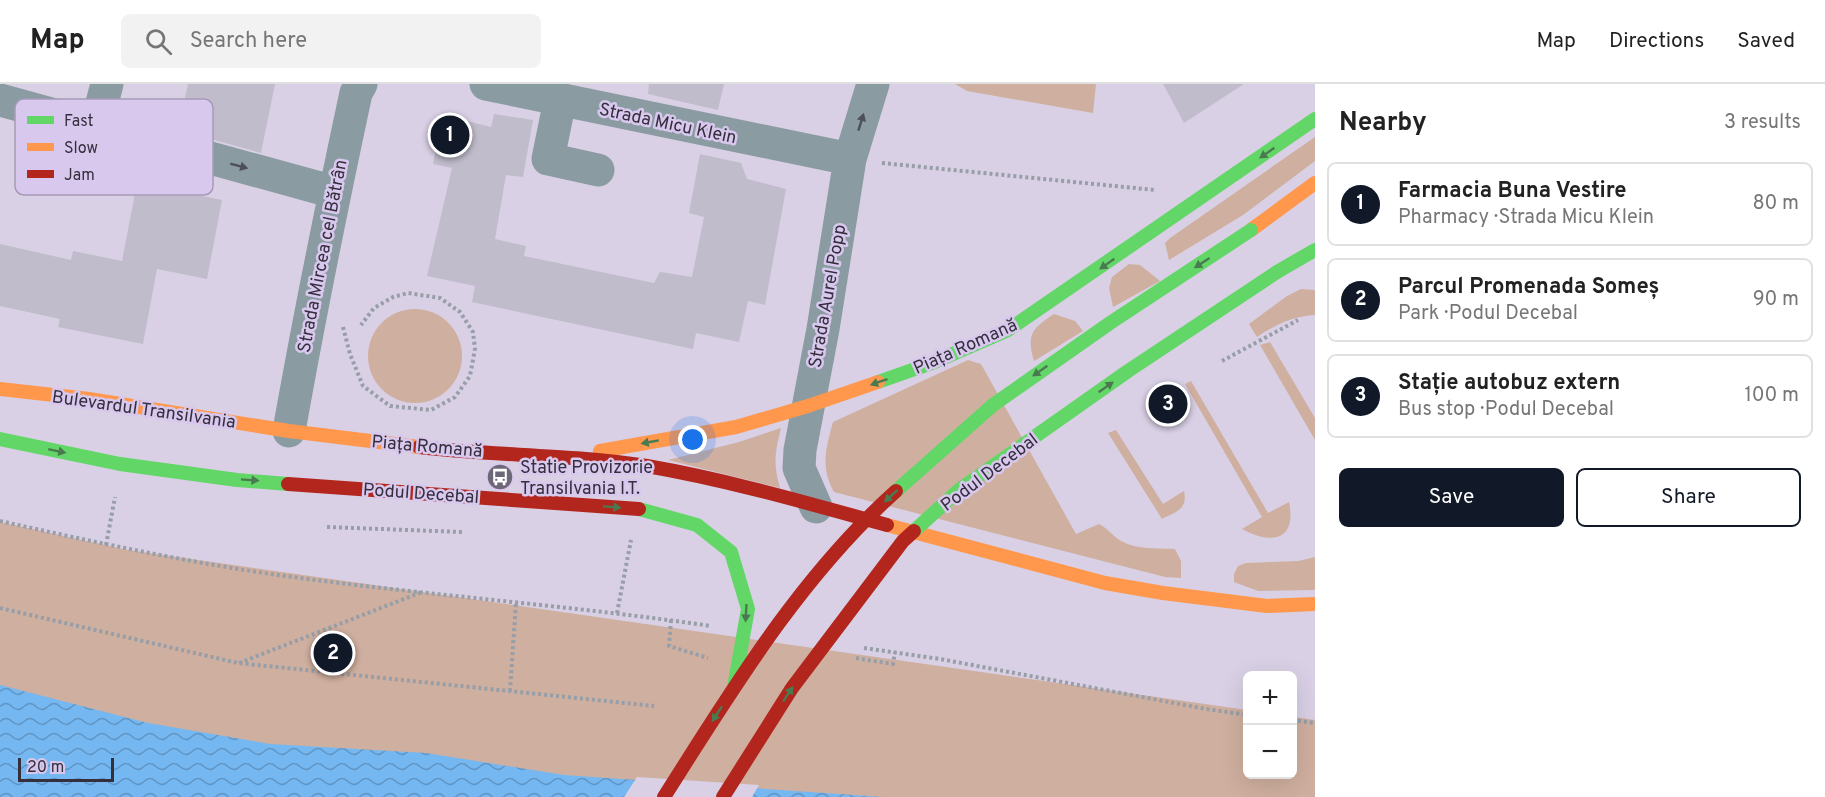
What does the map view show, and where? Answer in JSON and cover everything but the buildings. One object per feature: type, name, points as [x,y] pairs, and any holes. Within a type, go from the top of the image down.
[{"type":"street","points":[[103,99],[107,84]]},
{"type":"street","name":"Strada Micu Klein","points":[[486,84],[544,93],[862,161]]},
{"type":"street","name":"Strada Aurel Popp","points":[[816,507],[799,468],[800,450],[823,329],[862,161],[873,84]]},
{"type":"street","name":"Strada Mircea cel Bătrân","points":[[289,431],[309,314],[356,87]]},
{"type":"street","points":[[544,93],[548,159],[598,170]]},
{"type":"street","points":[[0,100],[15,104]]},
{"type":"street","name":"Piața Romană","points":[[565,457],[736,427],[808,406],[932,363],[1008,330],[1315,119]]},
{"type":"street","points":[[213,158],[334,192]]},
{"type":"street","name":"Podul Decebal","points":[[664,797],[734,687],[814,578],[876,509],[993,405],[1110,323],[1251,230],[1315,183]]},
{"type":"street","points":[[1309,259],[1315,250]]},
{"type":"street","name":"Podul Decebal","points":[[723,797],[792,688],[903,541],[959,490],[1128,371],[1277,272],[1309,259]]},
{"type":"street","name":"Bulevardul Transilvania","points":[[0,389],[89,399],[289,431]]},
{"type":"street","name":"Piața Romană","points":[[289,431],[426,448],[565,457],[657,469],[739,485],[1106,583],[1163,593],[1268,606],[1315,604]]},
{"type":"street","name":"Podul Decebal","points":[[0,439],[120,464],[237,480],[642,509],[697,525],[731,552],[740,574],[748,609],[734,687]]},
{"type":"path","points":[[862,161],[1156,190]]},
{"type":"path","points":[[341,320],[350,354],[363,386],[390,406],[431,410],[455,397],[470,376],[475,349],[473,332],[460,312],[440,298],[408,293],[393,297],[374,308],[361,325]]},
{"type":"path","points":[[1222,361],[1298,320]]},
{"type":"path","points":[[106,545],[120,464]]},
{"type":"path","points":[[0,521],[106,545],[299,578],[617,613],[718,627]]},
{"type":"path","points":[[617,613],[632,534]]},
{"type":"path","points":[[238,663],[424,592]]},
{"type":"path","points":[[510,691],[516,602]]},
{"type":"path","points":[[0,608],[238,663],[654,706]]},
{"type":"path","points":[[671,620],[669,645],[712,659]]},
{"type":"path","points":[[860,647],[940,659],[1243,714]]},
{"type":"path","points":[[819,652],[892,664],[895,652]]},
{"type":"path","points":[[845,658],[856,658]]},
{"type":"path","points":[[1297,721],[1315,723]]},
{"type":"shaded area","points":[[955,84],[1096,84],[1093,113],[967,91]]},
{"type":"shaded area","points":[[1315,137],[1315,161],[1243,215],[1169,260],[1165,243],[1170,238]]},
{"type":"shaded area","points":[[1129,264],[1140,265],[1160,281],[1113,307],[1109,288],[1112,277]]},
{"type":"shaded area","points":[[1301,289],[1315,290],[1315,315],[1284,322],[1257,337],[1249,324],[1287,296]]},
{"type":"shaded area","points":[[415,309],[433,313],[448,323],[458,338],[462,356],[458,374],[448,389],[433,399],[415,403],[397,399],[382,389],[372,374],[368,356],[372,338],[382,323],[397,313]]},
{"type":"shaded area","points":[[1054,314],[1075,321],[1083,331],[1034,361],[1031,344],[1033,333],[1040,324]]},
{"type":"shaded area","points":[[1270,342],[1315,418],[1315,440],[1260,345]]},
{"type":"shaded area","points":[[968,360],[981,364],[1076,534],[1099,524],[1124,543],[1145,548],[1175,549],[1181,561],[1181,578],[1165,577],[834,492],[826,466],[833,422]]},
{"type":"shaded area","points":[[1191,381],[1268,513],[1289,502],[1289,525],[1279,536],[1263,537],[1242,529],[1262,517],[1185,384]]},
{"type":"shaded area","points":[[781,428],[776,458],[776,472],[780,488],[668,460],[739,442]]},
{"type":"shaded area","points":[[1116,430],[1163,504],[1184,491],[1184,502],[1180,509],[1162,519],[1108,433]]},
{"type":"shaded area","points":[[0,522],[128,550],[1243,709],[1243,779],[1297,779],[1297,718],[1315,720],[1315,797],[0,797]]},
{"type":"shaded area","points":[[1315,557],[1315,590],[1258,591],[1234,582],[1234,574],[1238,566],[1246,563],[1299,561]]},
{"type":"water","points":[[0,685],[148,723],[270,744],[426,753],[564,775],[883,797],[0,797]]},
{"type":"pier","points":[[637,777],[759,785],[752,797],[624,797]]},
{"type":"traffic: fast","points":[[878,382],[932,363],[1008,330],[1315,119]]},
{"type":"traffic: fast","points":[[896,491],[993,405],[1110,323],[1251,230]]},
{"type":"traffic: fast","points":[[1277,272],[1315,250]]},
{"type":"traffic: fast","points":[[914,531],[959,490],[1128,371],[1277,272]]},
{"type":"traffic: fast","points":[[0,439],[120,464],[237,480],[288,484]]},
{"type":"traffic: fast","points":[[639,509],[697,525],[731,552],[748,609],[734,687]]},
{"type":"traffic: slow","points":[[1251,230],[1315,183]]},
{"type":"traffic: slow","points":[[600,451],[736,427],[878,382]]},
{"type":"traffic: slow","points":[[0,389],[89,399],[289,431],[419,447]]},
{"type":"traffic: slow","points":[[887,525],[1105,583],[1267,606],[1315,604]]},
{"type":"traffic: jam","points":[[419,447],[590,459],[647,466],[737,485],[887,525]]},
{"type":"traffic: jam","points":[[288,484],[639,509]]},
{"type":"traffic: jam","points":[[664,797],[715,716],[798,597],[861,524],[896,491]]},
{"type":"traffic: jam","points":[[723,797],[792,688],[903,541],[914,531]]},
{"type":"place","name":"Farmacia Buna Vestire","points":[[450,135]]},
{"type":"place","name":"Stație autobuz extern","points":[[1168,404]]},
{"type":"place","name":"Statie Provizorie Transilvania I.T.","points":[[500,477]]},
{"type":"place","name":"Parcul Promenada Someș","points":[[333,653]]}]
